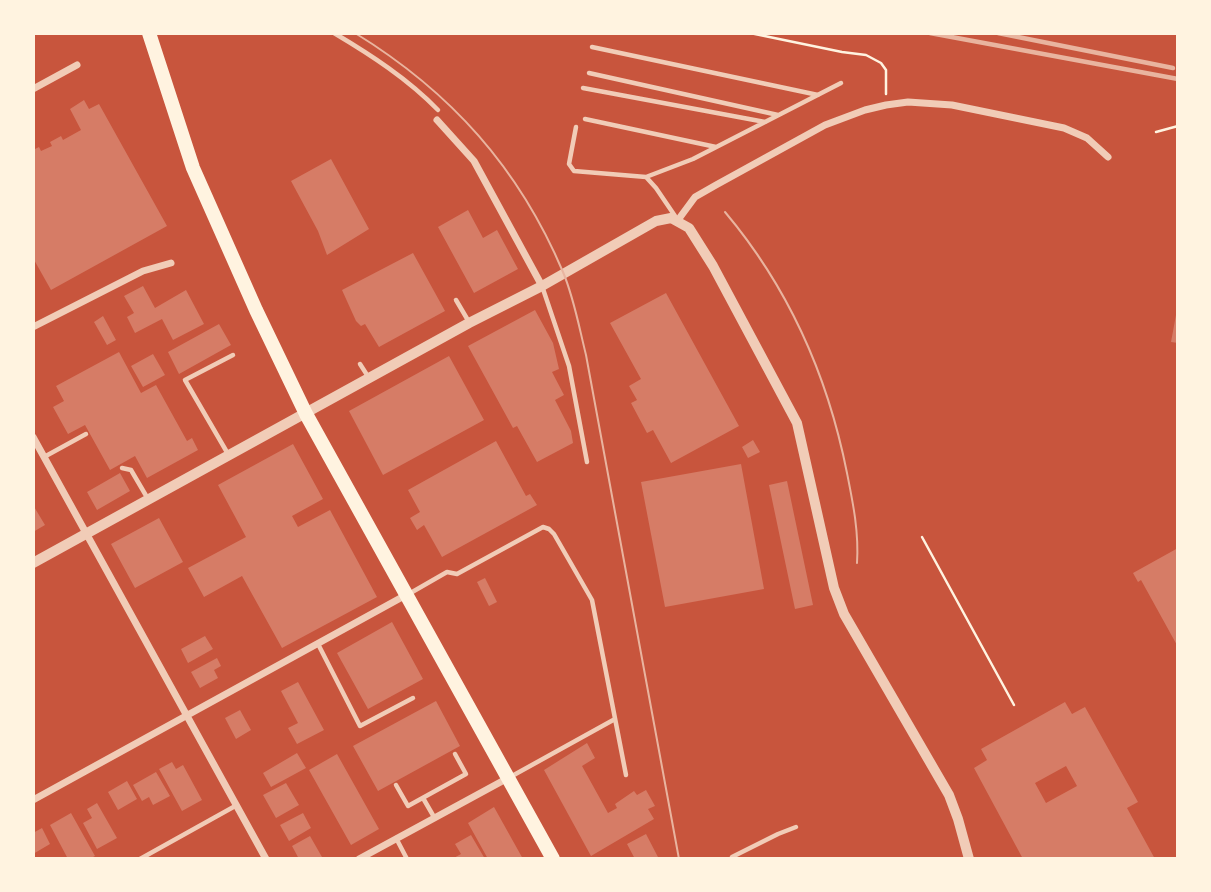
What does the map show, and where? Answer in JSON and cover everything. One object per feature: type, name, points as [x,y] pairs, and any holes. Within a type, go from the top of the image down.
[{"type":"main road","points":[[149,33],[192,168],[306,414],[553,859]]},
{"type":"street","points":[[33,89],[76,65]]},
{"type":"street","points":[[678,220],[695,197],[825,125],[886,105],[908,102],[953,105],[1064,128],[1087,138],[1108,157]]},
{"type":"street","points":[[437,120],[474,161],[542,286]]},
{"type":"street","points":[[33,563],[542,286],[656,221],[671,218],[678,220],[689,228],[701,245],[791,410],[802,438],[839,602],[860,645],[949,795],[969,859]]},
{"type":"street","points":[[33,327],[143,271],[171,262]]},
{"type":"street","points":[[33,437],[266,859]]},
{"type":"street","points":[[33,800],[407,595]]},
{"type":"street","points":[[359,859],[508,778]]},
{"type":"lane","points":[[334,33],[373,56],[438,110]]},
{"type":"lane","points":[[592,47],[818,94]]},
{"type":"lane","points":[[589,74],[779,115]]},
{"type":"lane","points":[[576,127],[569,164],[574,171],[646,177],[693,159],[842,83]]},
{"type":"lane","points":[[583,88],[765,122]]},
{"type":"lane","points":[[585,119],[717,147]]},
{"type":"lane","points":[[646,177],[678,220]]},
{"type":"lane","points":[[542,286],[569,366],[587,462]]},
{"type":"lane","points":[[456,300],[470,323]]},
{"type":"lane","points":[[229,455],[185,380],[233,355]]},
{"type":"lane","points":[[360,364],[370,379]]},
{"type":"lane","points":[[44,457],[86,434]]},
{"type":"lane","points":[[122,468],[131,470],[149,499]]},
{"type":"lane","points":[[407,595],[447,572],[457,574],[543,527],[549,529],[592,600],[626,775]]},
{"type":"lane","points":[[318,644],[360,726],[413,698]]},
{"type":"lane","points":[[508,778],[615,719]]},
{"type":"lane","points":[[396,785],[408,806],[466,774],[455,754]]},
{"type":"lane","points":[[423,798],[434,817]]},
{"type":"lane","points":[[140,859],[237,805]]},
{"type":"lane","points":[[732,857],[796,827]]},
{"type":"lane","points":[[396,838],[407,859]]},
{"type":"path","points":[[750,33],[866,55],[886,69],[886,105]]},
{"type":"path","points":[[1156,132],[1178,127]]},
{"type":"path","points":[[922,537],[1014,705]]},
{"type":"building","points":[[84,100],[89,109],[99,104],[167,226],[51,290],[33,258],[33,150],[39,147],[41,151],[52,146],[50,142],[61,136],[63,140],[81,130],[70,109]]},
{"type":"building","points":[[331,159],[369,229],[327,255],[318,231],[291,181]]},
{"type":"building","points":[[468,210],[483,238],[497,230],[518,269],[474,293],[438,227]]},
{"type":"building","points":[[413,253],[445,311],[379,347],[365,324],[361,326],[356,321],[342,290]]},
{"type":"building","points":[[143,286],[155,308],[186,290],[204,324],[173,340],[162,319],[135,333],[127,317],[134,313],[124,296]]},
{"type":"building","points":[[666,293],[739,426],[671,463],[653,430],[647,433],[631,403],[637,400],[629,386],[641,379],[610,323]]},
{"type":"building","points":[[535,310],[553,343],[559,369],[552,372],[564,395],[555,400],[571,431],[573,443],[537,462],[517,426],[513,428],[468,346]]},
{"type":"building","points":[[1178,315],[1178,343],[1171,342]]},
{"type":"building","points":[[103,316],[116,340],[107,345],[94,322]]},
{"type":"building","points":[[219,324],[231,345],[179,374],[168,352]]},
{"type":"building","points":[[119,352],[141,393],[156,385],[187,441],[192,438],[198,450],[147,478],[135,456],[110,470],[85,425],[68,434],[53,407],[64,401],[56,386]]},
{"type":"building","points":[[153,354],[165,375],[143,387],[131,366]]},
{"type":"building","points":[[449,356],[484,420],[383,475],[349,411]]},
{"type":"building","points":[[753,440],[760,452],[748,458],[742,447]]},
{"type":"building","points":[[496,441],[526,496],[530,494],[537,505],[442,557],[424,525],[417,530],[410,518],[420,512],[408,490]]},
{"type":"building","points":[[293,444],[323,499],[292,516],[298,527],[330,510],[377,597],[282,648],[242,576],[204,597],[188,568],[246,537],[218,485]]},
{"type":"building","points":[[741,464],[764,589],[665,607],[641,482]]},
{"type":"building","points":[[120,473],[130,491],[97,510],[87,492]]},
{"type":"building","points":[[787,481],[813,605],[795,609],[769,485]]},
{"type":"building","points":[[33,505],[45,525],[33,532]]},
{"type":"building","points":[[159,518],[183,562],[135,588],[111,544]]},
{"type":"building","points":[[1178,548],[1178,647],[1141,580],[1138,582],[1133,573]]},
{"type":"building","points":[[485,578],[497,602],[489,606],[477,582]]},
{"type":"building","points":[[392,622],[423,679],[368,709],[337,653]]},
{"type":"building","points":[[205,636],[213,649],[188,663],[181,649]]},
{"type":"building","points":[[217,658],[221,666],[214,670],[218,678],[200,688],[191,672]]},
{"type":"building","points":[[298,682],[324,730],[297,744],[288,728],[298,723],[281,691]]},
{"type":"building","points":[[436,701],[460,746],[378,791],[353,746]]},
{"type":"building","points":[[1065,702],[1072,714],[1085,707],[1138,802],[1127,808],[1155,859],[1023,859],[974,768],[987,760],[981,749]],"holes":[[[1066,766],[1077,786],[1046,803],[1035,783]]]},
{"type":"building","points":[[240,710],[251,730],[236,739],[225,718]]},
{"type":"building","points":[[587,743],[595,758],[582,766],[608,813],[617,808],[615,804],[634,791],[637,795],[646,790],[655,806],[648,809],[654,819],[591,856],[544,770]]},
{"type":"building","points":[[297,753],[306,768],[271,787],[263,773]]},
{"type":"building","points":[[337,754],[379,829],[351,845],[309,770]]},
{"type":"building","points":[[172,762],[176,769],[183,765],[202,800],[182,811],[159,769]]},
{"type":"building","points":[[156,772],[170,796],[153,805],[149,797],[142,801],[133,785]]},
{"type":"building","points":[[127,781],[137,799],[118,810],[108,792]]},
{"type":"building","points":[[286,783],[299,805],[276,818],[263,795]]},
{"type":"building","points":[[97,803],[117,838],[97,849],[83,823],[92,818],[87,809]]},
{"type":"building","points":[[494,807],[523,859],[488,859],[468,823]]},
{"type":"building","points":[[71,813],[95,856],[89,859],[68,859],[50,825]]},
{"type":"building","points":[[303,813],[311,828],[289,841],[280,825]]},
{"type":"building","points":[[42,828],[50,844],[33,854],[33,833]]},
{"type":"building","points":[[646,834],[659,859],[635,859],[627,844]]},
{"type":"building","points":[[471,835],[485,859],[452,859],[461,854],[455,844]]},
{"type":"building","points":[[310,836],[322,857],[299,859],[292,846]]},
{"type":"tram line","points":[[355,33],[422,81],[478,136],[525,199],[563,272],[586,355],[679,859]]},
{"type":"tram line","points":[[725,212],[768,271],[817,368],[829,402],[847,473],[856,529],[857,563]]},
{"type":"railway","points":[[930,33],[1178,79]]},
{"type":"railway","points":[[998,33],[1173,68]]}]
